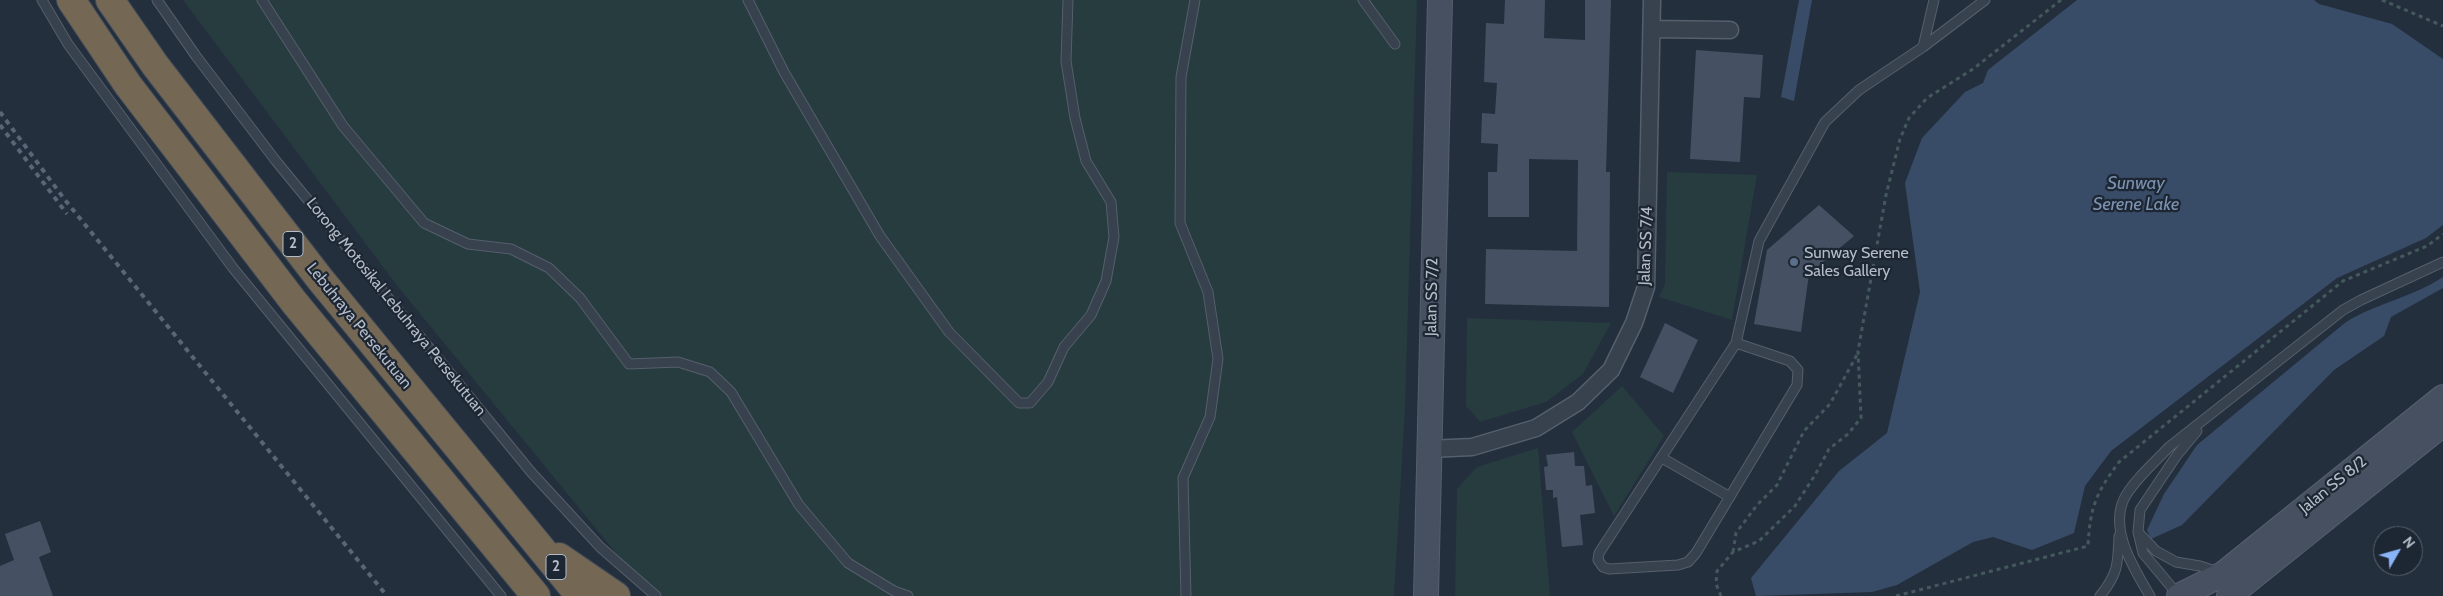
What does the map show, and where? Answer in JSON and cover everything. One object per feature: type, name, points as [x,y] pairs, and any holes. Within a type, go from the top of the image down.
[{"type":"highway","name":"2","points":[[71,0],[128,84],[288,295],[536,596]]},
{"type":"highway","name":"Lebuhraya Persekutuan","points":[[110,0],[155,65],[320,279],[580,596]]},
{"type":"highway","points":[[532,537],[616,596]]},
{"type":"main road","name":"Jalan SS 7/2","points":[[1426,595],[1440,0]]},
{"type":"main road","name":"Jalan SS 8/2","points":[[2232,588],[2443,396]]},
{"type":"main road","name":"Jalan SS 8/2","points":[[2232,588],[2443,424]]},
{"type":"main road","points":[[2179,596],[2232,588]]},
{"type":"street","name":"Jalan SS 7/4","points":[[1429,449],[1472,447],[1536,428],[1578,402],[1611,370],[1634,323],[1646,287],[1652,0]]},
{"type":"street","points":[[1652,29],[1730,30]]},
{"type":"lane","points":[[42,0],[68,44],[233,268],[501,596]]},
{"type":"lane","name":"Lorong Motosikal Lebuhraya Persekutuan","points":[[156,0],[276,161],[532,472],[600,547],[656,596]]},
{"type":"lane","points":[[262,0],[343,126],[424,223],[468,244],[511,249],[549,268],[580,298],[629,364],[678,362],[710,372],[731,392],[799,505],[848,563],[908,596]]},
{"type":"lane","points":[[748,0],[784,72],[880,236],[949,332],[1019,404],[1030,403],[1048,382],[1064,347],[1091,314],[1106,281],[1114,237],[1111,202],[1086,161],[1075,118],[1066,61],[1068,0]]},
{"type":"lane","points":[[1186,596],[1182,478],[1210,417],[1218,359],[1208,292],[1180,223],[1181,77],[1195,0]]},
{"type":"lane","points":[[1363,0],[1395,44]]},
{"type":"lane","points":[[1923,47],[1934,0]]},
{"type":"lane","points":[[1736,344],[1790,361],[1798,370],[1797,385],[1730,497],[1696,553],[1688,562],[1670,566],[1609,569],[1602,567],[1598,560],[1599,553],[1736,344],[1758,241],[1825,122],[1859,90],[1923,47],[1985,0]]},
{"type":"lane","points":[[2100,596],[2113,580],[2118,560],[2124,500],[2144,473],[2169,447],[2343,310],[2360,300],[2443,262]]},
{"type":"lane","points":[[2179,596],[2143,553],[2138,532],[2140,510],[2177,455],[2208,418]]},
{"type":"lane","points":[[1662,458],[1730,497]]},
{"type":"lane","points":[[2120,529],[2128,556],[2150,596]]},
{"type":"lane","points":[[2138,532],[2156,551],[2176,562],[2200,566],[2232,588]]},
{"type":"path","points":[[1721,596],[1716,584],[1717,571],[1733,552],[1759,541],[1795,506],[1829,449],[1848,434],[1861,418],[1858,351],[1886,196],[1900,139],[1909,118],[1927,98],[1973,69],[2061,0]]},
{"type":"path","points":[[2382,0],[2443,26]]},
{"type":"path","points":[[1733,552],[1736,533],[1757,504],[1777,485],[1804,431],[1830,404],[1858,351]]},
{"type":"green space","points":[[183,0],[1417,0],[1405,409],[1394,596],[651,596],[399,288]]},
{"type":"green space","points":[[1667,172],[1757,175],[1732,320],[1659,297],[1665,284]]},
{"type":"green space","points":[[1467,318],[1611,323],[1583,374],[1546,402],[1480,422],[1466,406]]},
{"type":"green space","points":[[1622,386],[1664,436],[1614,516],[1572,432]]},
{"type":"green space","points":[[1538,448],[1550,596],[1455,596],[1457,489],[1477,467]]},
{"type":"water","points":[[1799,0],[1812,0],[1794,101],[1781,97]]},
{"type":"water","name":"Sunway Serene Lake","points":[[2077,0],[2314,0],[2319,4],[2392,24],[2443,59],[2443,225],[2426,238],[2337,278],[2111,451],[2085,486],[2074,533],[2032,550],[1993,537],[1973,542],[1897,585],[1872,592],[1756,596],[1751,578],[1839,471],[1887,433],[1920,292],[1905,183],[1922,138],[1965,92],[1983,83],[1988,70]]},
{"type":"water","points":[[2443,277],[2443,288],[2391,317],[2384,336],[2334,370],[2182,525],[2151,539],[2147,530],[2164,494],[2197,445],[2346,322],[2358,315],[2420,290]]},
{"type":"building","points":[[1505,0],[1545,0],[1544,38],[1585,40],[1585,0],[1611,0],[1606,172],[1610,172],[1609,307],[1485,304],[1486,249],[1577,251],[1578,160],[1529,159],[1529,217],[1488,217],[1488,172],[1497,172],[1498,144],[1481,143],[1482,113],[1495,114],[1497,83],[1484,82],[1486,23],[1504,24]]},
{"type":"building","points":[[1696,50],[1763,55],[1760,98],[1744,97],[1740,162],[1690,159]]},
{"type":"building","name":"Sunway Serene Sales Gallery","points":[[1819,205],[1854,236],[1809,274],[1801,332],[1754,324],[1767,250]]},
{"type":"building","points":[[1665,323],[1698,340],[1673,393],[1640,377]]},
{"type":"building","points":[[1574,452],[1575,466],[1584,466],[1586,486],[1592,485],[1595,513],[1580,515],[1583,545],[1562,547],[1557,497],[1553,498],[1553,490],[1546,490],[1544,467],[1548,466],[1546,455]]},
{"type":"building","points":[[40,521],[51,552],[39,557],[53,596],[0,596],[0,566],[14,560],[5,534]]},
{"type":"railway","points":[[0,112],[65,200],[387,596]]},
{"type":"railway","points":[[0,125],[67,214]]},
{"type":"place","name":"Sunway Serene Sales Gallery","points":[[1794,262]]}]
